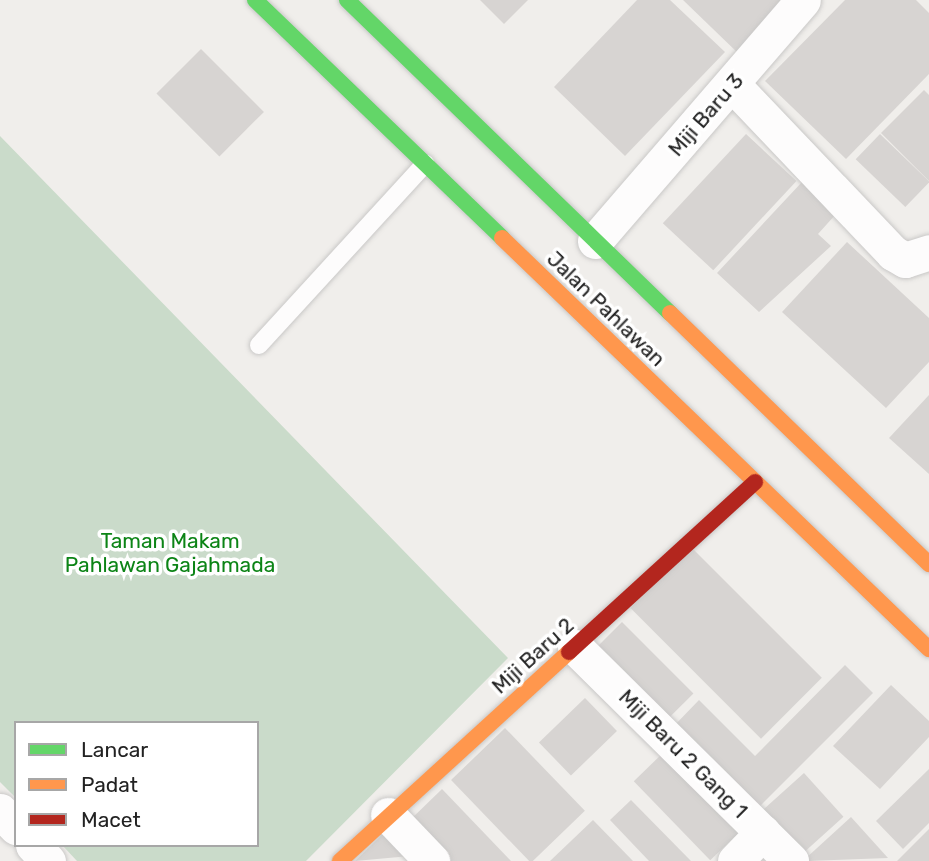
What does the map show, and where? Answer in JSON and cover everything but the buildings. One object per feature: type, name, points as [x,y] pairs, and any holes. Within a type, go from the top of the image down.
[{"type":"main road","name":"Jalan Pahlawan","points":[[255,0],[929,649]]},
{"type":"main road","name":"Jalan Pahlawan","points":[[347,0],[601,234],[929,564]]},
{"type":"main road","name":"Miji Baru 2","points":[[340,861],[755,481]]},
{"type":"street","name":"Miji Baru 3","points":[[601,234],[733,85],[803,0]]},
{"type":"street","points":[[733,85],[893,253],[905,260],[929,252]]},
{"type":"street","name":"Miji Baru 2 Gang 1","points":[[575,647],[791,861]]},
{"type":"street","points":[[0,811],[14,825]]},
{"type":"street","points":[[388,815],[432,861]]},
{"type":"street","points":[[735,861],[763,832]]},
{"type":"street","points":[[35,847],[48,861]]},
{"type":"lane","points":[[259,345],[425,164]]},
{"type":"green space","name":"Taman Makam Pahlawan Gajahmada","points":[[0,136],[508,658],[306,861],[77,861],[64,847],[259,847],[259,721],[14,721],[14,796],[0,782]]},
{"type":"traffic: fast","points":[[255,0],[502,238]]},
{"type":"traffic: fast","points":[[347,0],[670,313]]},
{"type":"traffic: slow","points":[[502,238],[929,649]]},
{"type":"traffic: slow","points":[[670,313],[929,564]]},
{"type":"traffic: slow","points":[[340,861],[569,652]]},
{"type":"traffic: jam","points":[[569,652],[755,482]]}]
